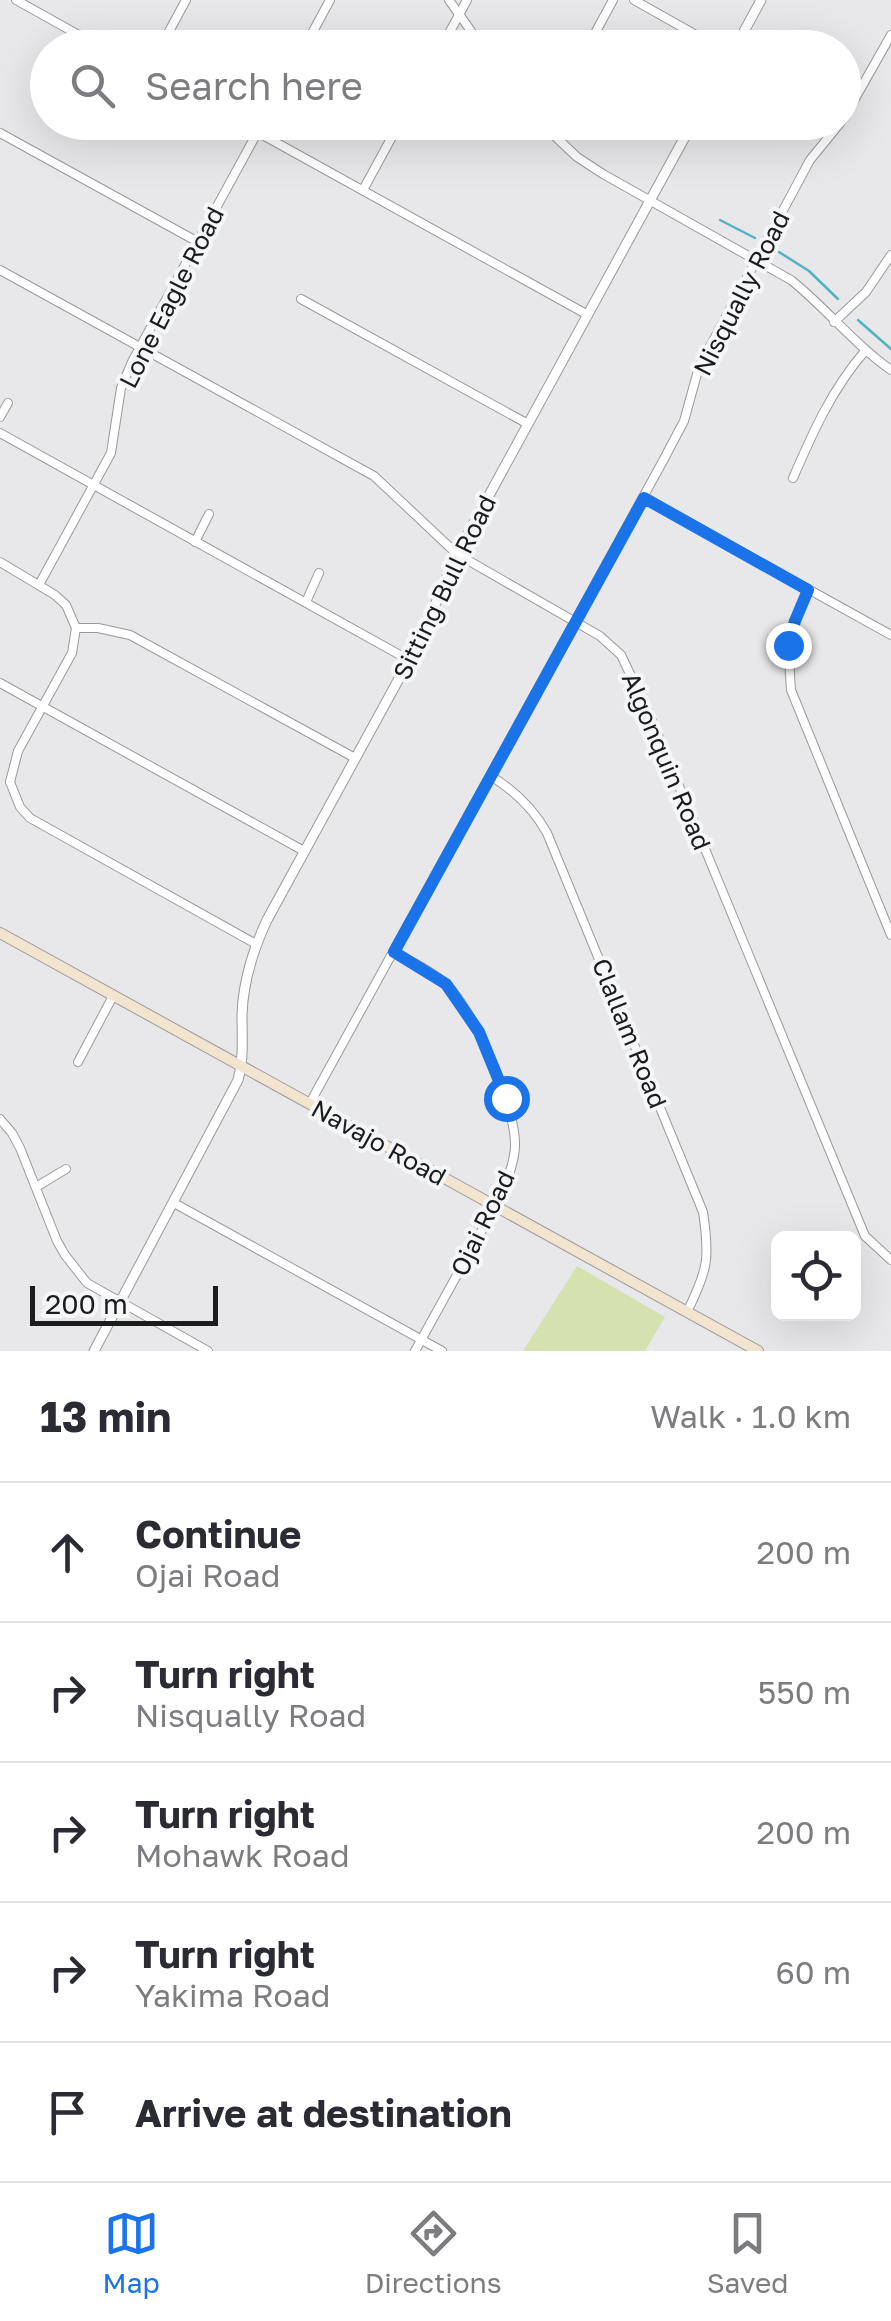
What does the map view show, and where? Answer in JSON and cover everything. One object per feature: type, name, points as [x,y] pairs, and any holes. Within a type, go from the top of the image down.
[{"type":"main road","name":"Navajo Road","points":[[0,933],[758,1351]]},
{"type":"street","points":[[16,0],[69,30]]},
{"type":"street","points":[[36,12],[43,0]]},
{"type":"street","points":[[170,30],[186,0]]},
{"type":"street","points":[[314,30],[330,0]]},
{"type":"street","points":[[449,0],[471,30]]},
{"type":"street","points":[[451,30],[467,0]]},
{"type":"street","points":[[597,30],[613,0]]},
{"type":"street","points":[[634,0],[688,30]]},
{"type":"street","points":[[744,30],[760,0]]},
{"type":"street","name":"Nisqually Road","points":[[861,88],[890,40]]},
{"type":"street","points":[[0,133],[198,242]]},
{"type":"street","name":"Lone Eagle Road","points":[[40,583],[111,453],[121,388],[140,348],[254,140]]},
{"type":"street","points":[[272,140],[588,315]]},
{"type":"street","points":[[363,190],[390,140]]},
{"type":"street","points":[[559,140],[577,157],[650,202],[801,288],[865,351],[891,370]]},
{"type":"street","name":"Sitting Bull Road","points":[[242,1067],[243,1004],[256,944],[409,660],[457,554],[684,140]]},
{"type":"street","name":"Nisqually Road","points":[[310,1104],[644,498],[684,421],[699,367],[810,160],[826,140]]},
{"type":"street","points":[[834,322],[866,292],[891,256]]},
{"type":"street","name":"Algonquin Road","points":[[0,270],[374,476],[457,554],[576,620],[621,655],[650,716],[865,1236],[891,1260]]},
{"type":"street","points":[[300,299],[528,424]]},
{"type":"street","points":[[793,478],[818,418],[865,351]]},
{"type":"street","points":[[0,417],[8,403]]},
{"type":"street","points":[[0,433],[409,660]]},
{"type":"street","points":[[644,498],[891,636]]},
{"type":"street","points":[[195,542],[209,514]]},
{"type":"street","points":[[0,562],[40,583],[66,605],[76,628],[72,653],[5,782],[20,807],[30,818],[256,944]]},
{"type":"street","points":[[306,602],[320,573]]},
{"type":"street","points":[[808,590],[788,645],[791,690],[891,935]]},
{"type":"street","points":[[76,628],[130,634],[355,758]]},
{"type":"street","points":[[0,683],[304,851]]},
{"type":"street","name":"Clallam Road","points":[[490,776],[522,798],[547,833],[703,1212],[708,1244],[704,1278],[687,1312]]},
{"type":"street","name":"Ojai Road","points":[[394,952],[446,984],[479,1032],[506,1098],[516,1144],[508,1179],[495,1206],[415,1351]]},
{"type":"street","points":[[78,1062],[113,996]]},
{"type":"street","points":[[94,1351],[224,1110],[242,1067]]},
{"type":"street","points":[[0,1119],[12,1133],[65,1255],[87,1284],[208,1351]]},
{"type":"street","points":[[36,1186],[66,1169]]},
{"type":"street","points":[[174,1203],[442,1351]]},
{"type":"green space","points":[[577,1266],[665,1317],[645,1351],[523,1351]]},
{"type":"waterway","points":[[720,220],[755,238]]},
{"type":"waterway","points":[[779,252],[809,271],[838,299]]},
{"type":"waterway","points":[[858,320],[891,349]]},
{"type":"route","points":[[506,1098],[479,1032],[446,984],[394,952],[644,498],[808,590],[788,645]]}]
